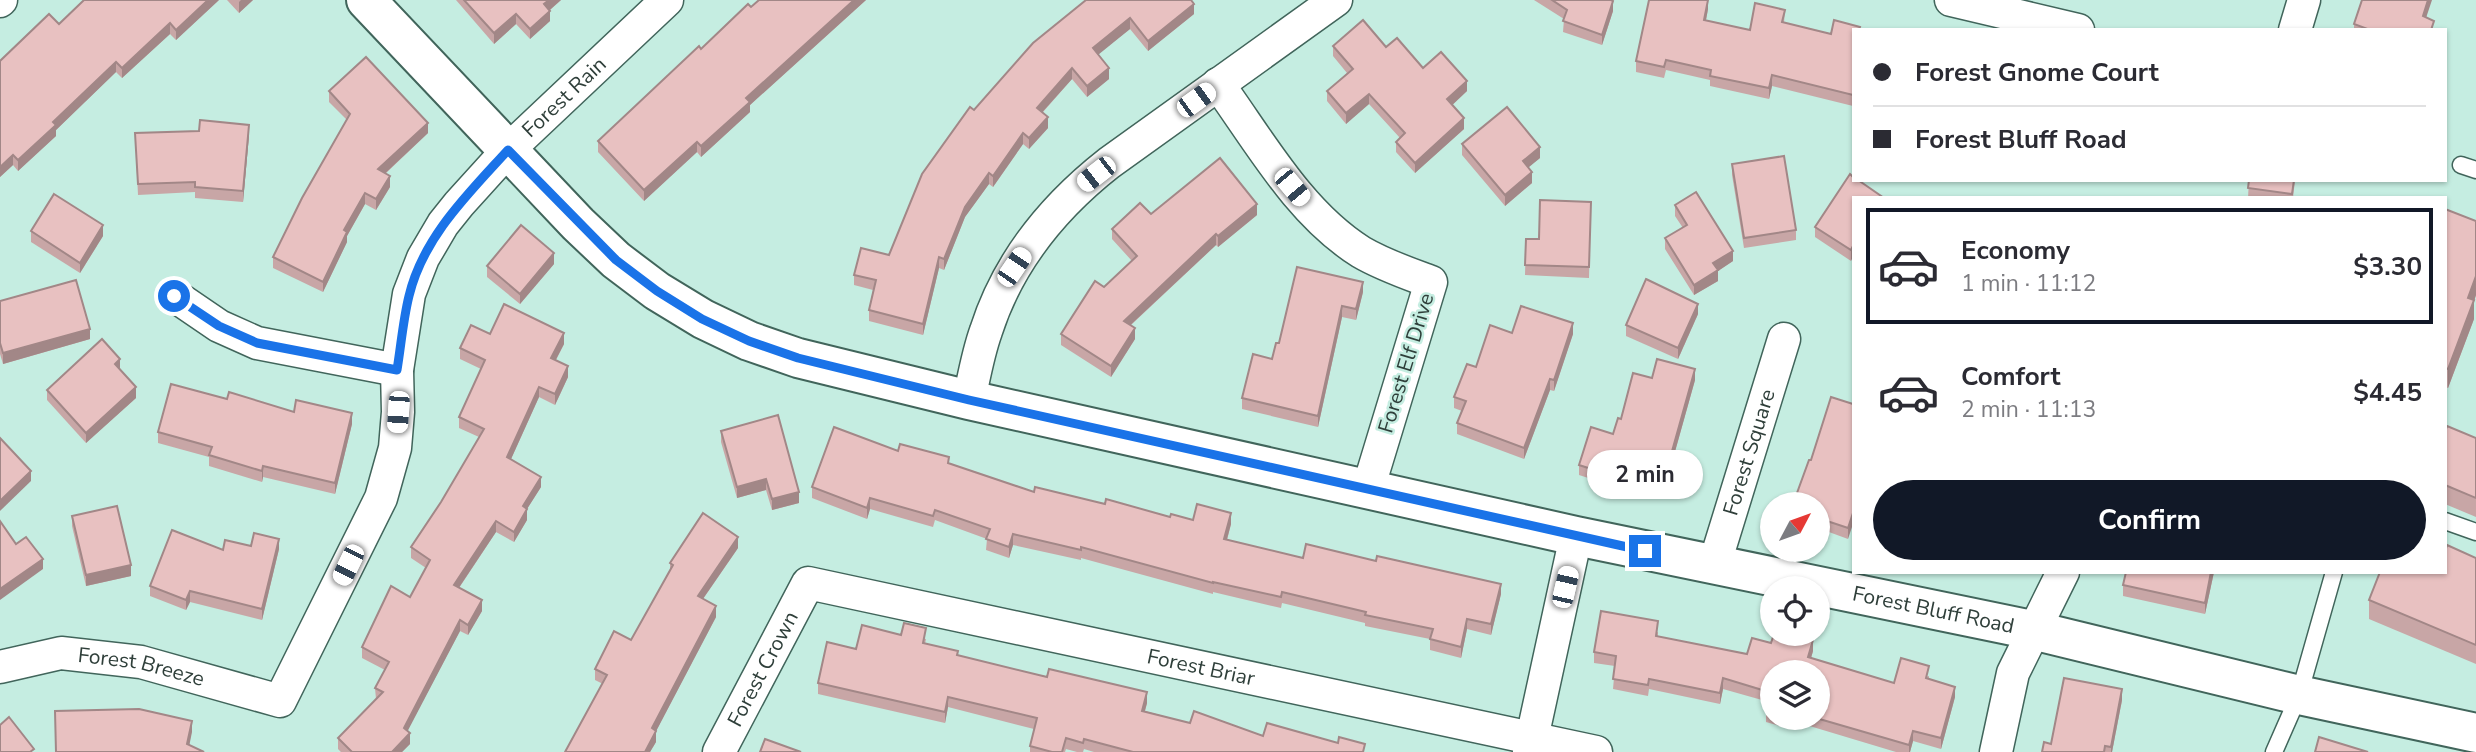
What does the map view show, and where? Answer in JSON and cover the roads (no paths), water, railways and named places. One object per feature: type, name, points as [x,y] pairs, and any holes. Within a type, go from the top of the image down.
[{"type":"street","name":"Forest Bluff Road","points":[[366,0],[616,260],[657,291],[702,319],[749,341],[798,358],[969,400],[1714,566],[2032,630],[2299,695],[2476,733]]},
{"type":"street","name":"Forest Rain","points":[[280,701],[381,498],[395,448],[397,370],[409,294],[423,258],[443,224],[508,150],[667,0]]},
{"type":"street","points":[[969,400],[985,332],[1014,267],[1056,210],[1082,185],[1336,0]]},
{"type":"street","points":[[1951,0],[2070,28]]},
{"type":"street","points":[[2296,28],[2304,0]]},
{"type":"street","name":"Forest Elf Drive","points":[[1218,84],[1292,187],[1320,219],[1360,251],[1382,264],[1431,282],[1368,489]]},
{"type":"street","points":[[174,296],[219,326],[257,343],[397,370]]},
{"type":"street","name":"Forest Square","points":[[1714,566],[1784,339]]},
{"type":"street","points":[[1530,745],[1576,536]]},
{"type":"street","points":[[1996,752],[2013,673],[2062,574]]},
{"type":"street","name":"Forest Briar","points":[[808,583],[1530,745],[1596,752]]},
{"type":"street","name":"Forest Crown","points":[[719,752],[808,583]]},
{"type":"street","name":"Forest Breeze","points":[[0,667],[61,653],[141,662],[280,701]]},
{"type":"lane","points":[[2447,522],[2476,532]]},
{"type":"lane","points":[[2274,752],[2299,695],[2333,574]]}]
